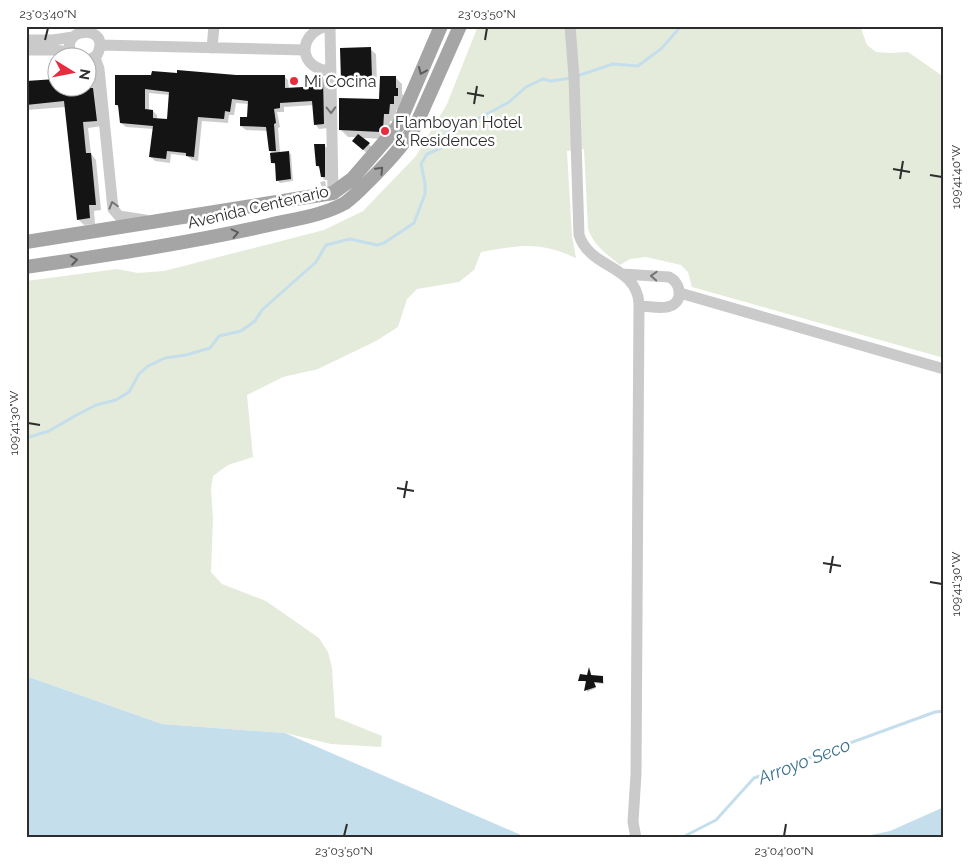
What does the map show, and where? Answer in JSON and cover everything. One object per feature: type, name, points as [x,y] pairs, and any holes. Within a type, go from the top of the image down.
[{"type":"main road","name":"Avenida Centenario","points":[[26,242],[332,193],[352,180],[398,126],[441,26]]},
{"type":"main road","name":"Avenida Centenario","points":[[26,267],[128,252],[227,234],[328,211],[346,202],[393,156],[410,136],[460,26]]},
{"type":"street","points":[[212,48],[214,26]]},
{"type":"street","points":[[330,71],[317,69],[311,64],[305,50],[309,36],[315,30],[329,26],[330,71],[332,193]]},
{"type":"street","points":[[570,26],[574,77],[578,235],[590,254],[623,274],[634,285],[637,291],[639,306],[636,734],[633,822],[636,838]]},
{"type":"street","points":[[71,48],[70,44],[73,37],[88,29],[97,37],[100,45],[98,53]]},
{"type":"street","points":[[26,40],[53,40],[73,37]]},
{"type":"street","points":[[100,45],[305,50]]},
{"type":"street","points":[[26,50],[48,50]]},
{"type":"street","points":[[98,72],[100,76],[113,209],[119,216],[154,221]]},
{"type":"street","points":[[623,274],[669,277],[677,283],[680,293],[676,302],[669,307],[639,306]]},
{"type":"street","points":[[680,293],[944,369]]},
{"type":"green space","points":[[478,26],[860,26],[867,45],[876,52],[908,52],[944,77],[944,358],[692,287],[688,272],[681,265],[646,257],[630,259],[620,265],[597,245],[588,229],[584,149],[567,151],[572,236],[576,258],[551,249],[529,246],[481,252],[474,270],[459,282],[417,289],[407,299],[398,327],[376,341],[318,369],[283,377],[247,395],[253,457],[228,465],[213,476],[211,489],[213,519],[211,572],[222,584],[266,601],[319,638],[328,652],[332,668],[335,717],[382,736],[381,747],[331,744],[285,733],[162,724],[26,676],[26,281],[117,269],[138,273],[164,271],[324,230],[363,211],[416,156],[447,104]]},
{"type":"water","points":[[26,676],[162,724],[285,733],[528,838],[26,838]]},
{"type":"water","points":[[944,807],[944,838],[857,838],[890,831]]},
{"type":"building","points":[[371,47],[372,79],[341,80],[340,48]]},
{"type":"building","points":[[177,70],[236,75],[285,75],[285,88],[303,87],[303,84],[315,83],[315,77],[323,77],[324,124],[314,125],[312,101],[280,103],[280,108],[274,109],[276,151],[269,151],[266,127],[240,126],[240,117],[247,117],[248,101],[232,99],[230,112],[225,111],[224,119],[198,117],[194,157],[186,156],[186,153],[167,151],[166,159],[149,157],[153,126],[120,123],[118,105],[115,105],[115,75],[151,75],[152,71],[177,73]],"holes":[[[145,89],[169,92],[167,119],[153,118],[153,110],[145,109]]]},
{"type":"building","points":[[380,76],[396,76],[396,88],[398,88],[398,96],[394,96],[394,104],[390,104],[389,114],[384,114],[383,130],[381,132],[339,130],[339,98],[379,99]]},
{"type":"building","points":[[48,80],[48,98],[94,98],[97,121],[83,122],[86,153],[91,153],[96,205],[89,205],[90,218],[77,220],[64,101],[26,105],[26,81]]},
{"type":"building","points":[[358,134],[370,143],[363,150],[352,141]]},
{"type":"building","points":[[314,144],[325,144],[325,177],[321,177],[319,166],[316,166]]},
{"type":"building","points":[[289,151],[291,179],[276,181],[275,163],[271,163],[270,153]]},
{"type":"building","points":[[589,667],[591,675],[603,676],[603,683],[594,682],[596,687],[584,691],[586,681],[578,681],[580,674],[587,675]]},
{"type":"waterway","points":[[577,76],[613,64],[638,66],[662,48],[681,26]]},
{"type":"waterway","points":[[26,438],[49,431],[96,405],[116,400],[129,392],[139,374],[148,366],[165,358],[186,355],[210,348],[219,336],[241,331],[255,321],[262,310],[316,262],[326,245],[350,239],[377,245],[384,243],[414,223],[425,194],[421,164],[427,154],[441,148],[447,131],[459,121],[471,122],[485,115],[509,102],[526,87],[543,79],[551,81],[571,78]]},
{"type":"waterway","name":"Arroyo Seco","points":[[681,838],[716,820],[754,778],[935,712],[944,711]]},
{"type":"place","name":"Mi Cocina","points":[[294,81]]},
{"type":"place","name":"Flamboyan Hotel & Residences","points":[[385,131]]}]
